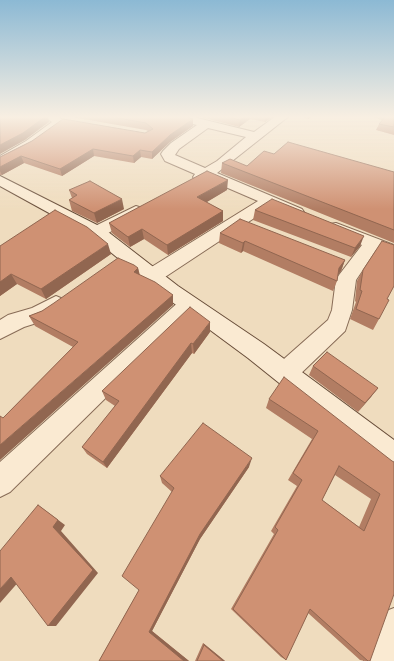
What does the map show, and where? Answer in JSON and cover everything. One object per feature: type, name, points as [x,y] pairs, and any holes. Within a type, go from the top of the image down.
[{"type":"street","points":[[0,161],[23,147]]},
{"type":"street","points":[[168,147],[163,150],[170,158],[269,201],[394,251]]},
{"type":"street","points":[[185,185],[222,164],[243,147]]},
{"type":"street","points":[[0,180],[96,232],[189,304],[285,373],[394,457]]},
{"type":"street","points":[[152,276],[269,201]]},
{"type":"street","points":[[96,232],[151,203]]},
{"type":"street","points":[[237,221],[259,230]]},
{"type":"street","points":[[285,373],[337,325],[342,310],[346,279],[346,264],[373,242]]},
{"type":"street","points":[[108,268],[125,254]]},
{"type":"street","points":[[0,330],[16,321],[39,314],[72,293]]},
{"type":"street","points":[[0,482],[189,304]]},
{"type":"street","points":[[383,661],[394,626]]},
{"type":"building","points":[[20,147],[157,147],[152,152],[140,150],[133,156],[93,149],[60,169],[21,156],[0,167],[0,157]]},
{"type":"building","points":[[282,147],[305,147],[394,172],[394,230],[222,163],[230,159],[247,166],[264,151],[274,154]]},
{"type":"building","points":[[207,171],[228,180],[197,197],[223,211],[167,245],[142,229],[128,237],[109,223]]},
{"type":"building","points":[[90,181],[122,199],[94,213],[69,200],[77,195],[69,190]]},
{"type":"building","points":[[272,199],[364,236],[355,248],[255,210]]},
{"type":"building","points":[[55,210],[87,227],[108,244],[41,289],[11,274],[0,282],[0,246]]},
{"type":"building","points":[[240,219],[345,260],[339,268],[337,281],[245,241],[243,243],[220,233]]},
{"type":"building","points":[[382,241],[394,245],[394,286],[387,299],[389,300],[379,319],[356,309],[362,291],[360,290],[363,270]]},
{"type":"building","points":[[118,258],[134,265],[138,268],[134,272],[155,282],[173,295],[0,445],[0,416],[3,418],[78,342],[29,316],[42,311]]},
{"type":"building","points":[[190,307],[210,322],[193,344],[191,343],[103,462],[82,447],[119,401],[102,391]]},
{"type":"building","points":[[327,352],[378,388],[365,403],[313,366]]},
{"type":"building","points":[[284,377],[394,462],[394,594],[370,661],[368,661],[310,609],[286,660],[233,609],[278,530],[275,527],[302,480],[293,473],[318,431],[269,399]],"holes":[[[339,466],[380,494],[364,531],[322,500]]]},
{"type":"building","points":[[203,423],[252,458],[200,534],[149,632],[184,661],[99,661],[139,590],[122,576],[174,488],[160,476]]},
{"type":"building","points":[[38,505],[58,520],[53,527],[93,570],[48,626],[11,577],[0,589],[0,551]]},
{"type":"building","points":[[204,645],[223,661],[197,661]]}]
